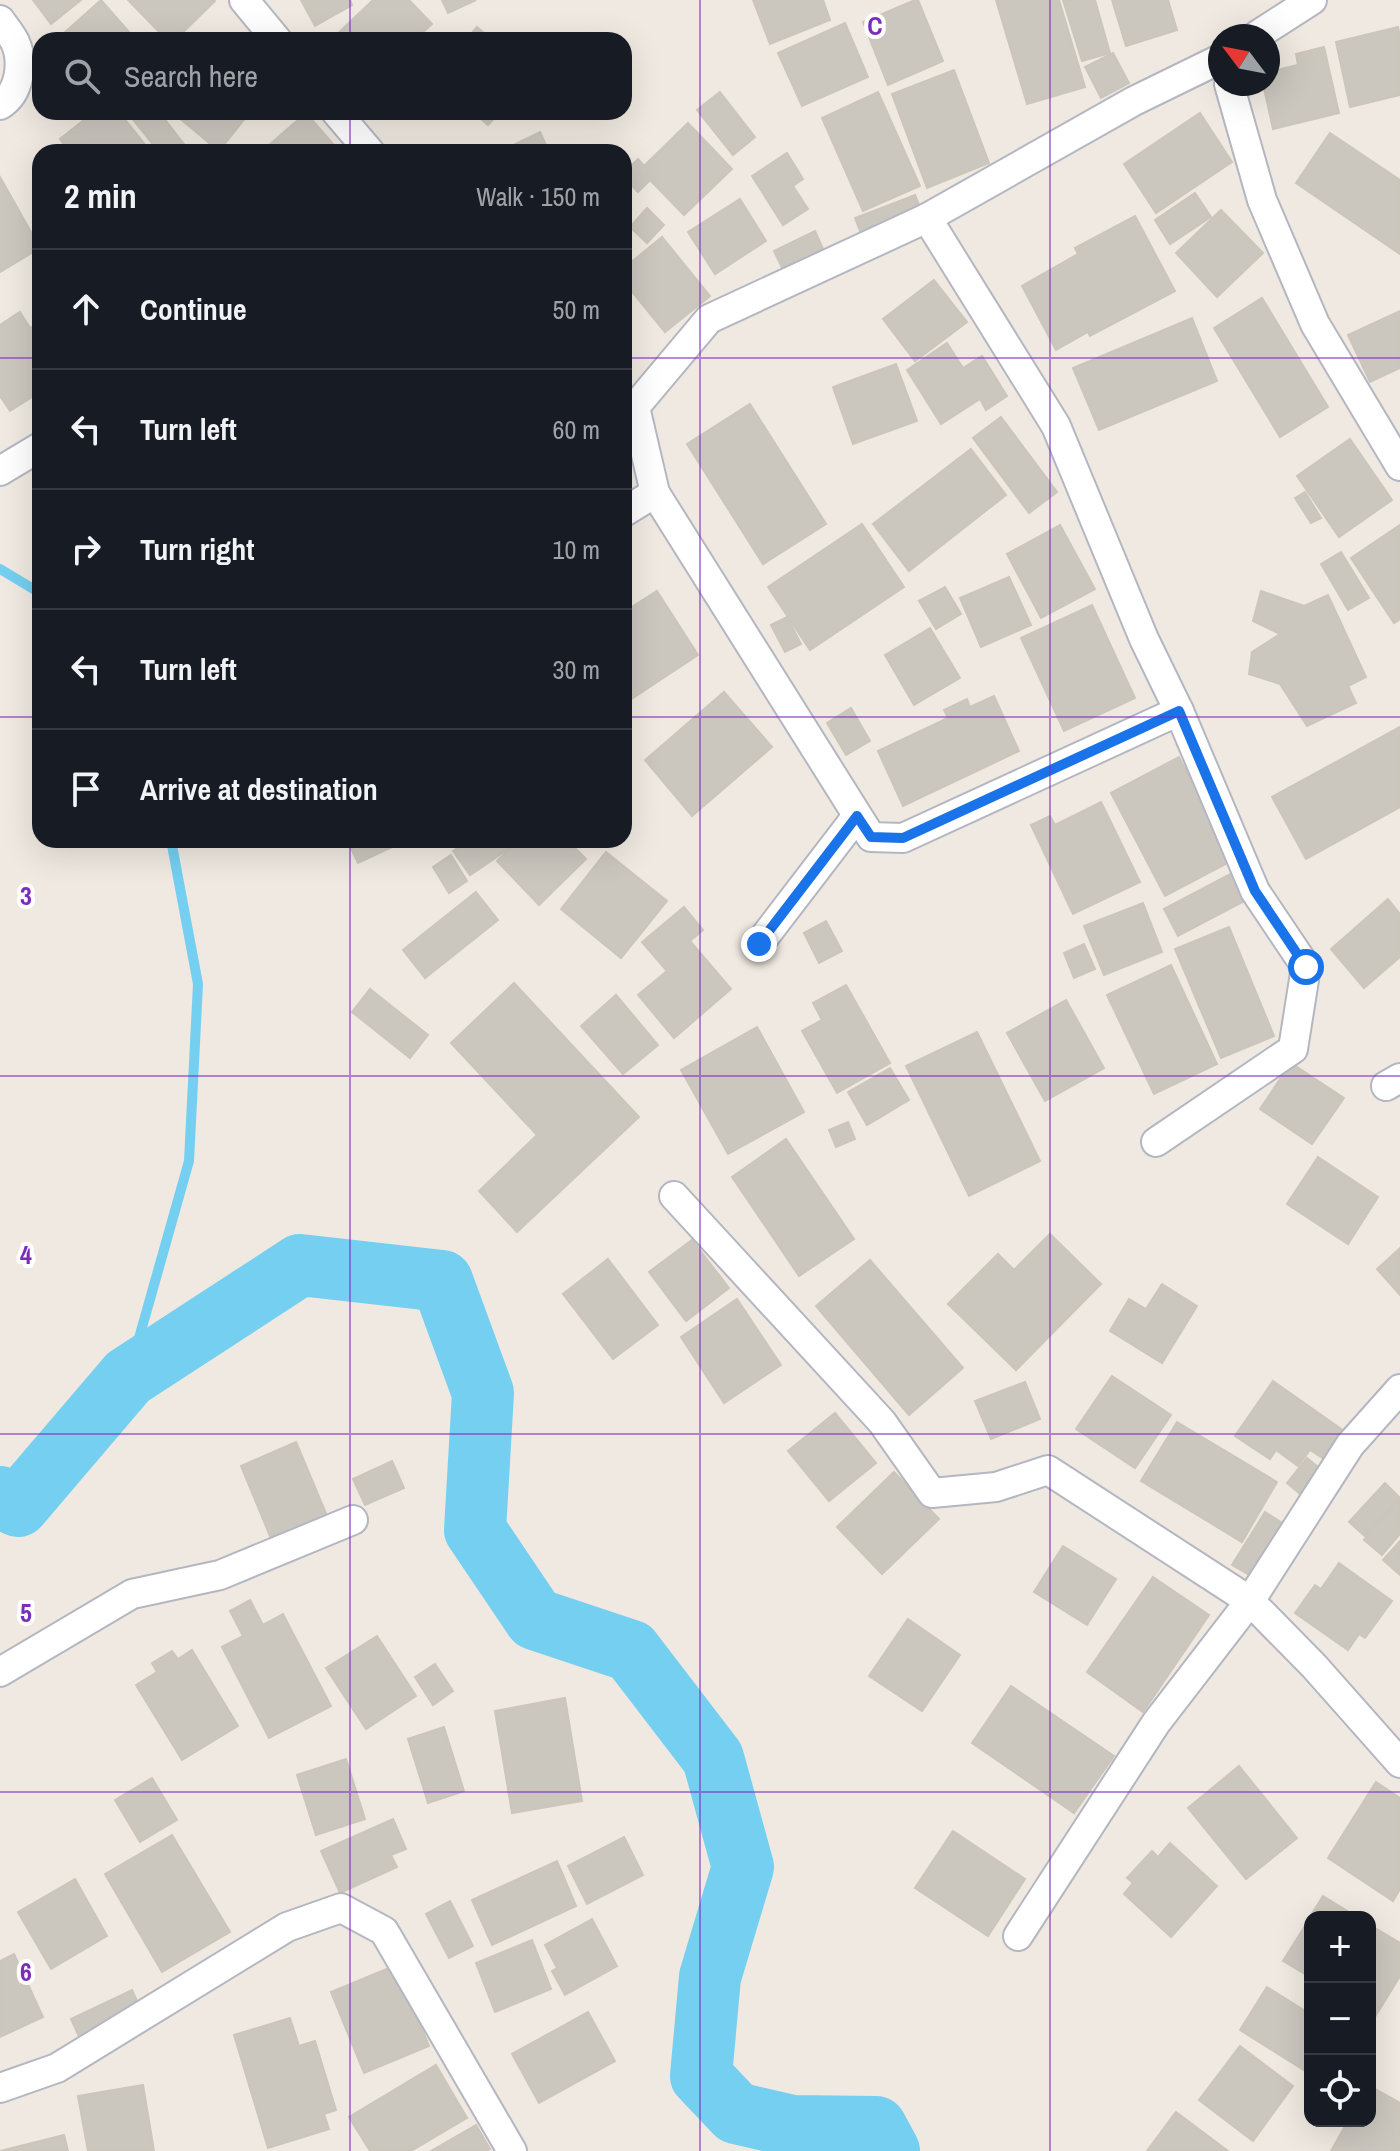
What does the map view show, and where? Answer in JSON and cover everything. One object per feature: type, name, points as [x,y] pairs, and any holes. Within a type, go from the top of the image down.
[{"type":"street","points":[[244,0],[270,32]]},
{"type":"street","points":[[1275,24],[1312,0]]},
{"type":"street","points":[[0,20],[15,43],[20,76],[10,99],[0,105]]},
{"type":"street","points":[[632,405],[709,319],[927,218],[1134,101],[1208,65]]},
{"type":"street","points":[[1232,96],[1262,200],[1315,324],[1400,466]]},
{"type":"street","points":[[343,120],[363,144]]},
{"type":"street","points":[[927,218],[1056,426],[1144,639],[1179,711],[1255,891],[1306,967],[1293,1049],[1156,1142]]},
{"type":"street","points":[[632,414],[655,493],[871,837],[903,838],[1179,711]]},
{"type":"street","points":[[0,471],[32,452]]},
{"type":"street","points":[[632,507],[655,493]]},
{"type":"street","points":[[759,944],[857,816]]},
{"type":"street","points":[[674,1196],[882,1422],[932,1493],[996,1487],[1048,1470],[1250,1601],[1314,1666],[1400,1763]]},
{"type":"street","points":[[1018,1936],[1156,1723],[1250,1601],[1350,1445],[1400,1389]]},
{"type":"street","points":[[0,1672],[132,1594],[220,1575],[353,1520]]},
{"type":"street","points":[[0,2088],[57,2068],[287,1927],[341,1908],[384,1931],[512,2151]]},
{"type":"building","points":[[33,0],[81,0],[51,24]]},
{"type":"building","points":[[101,0],[129,32],[65,32]]},
{"type":"building","points":[[128,0],[215,1],[183,32],[159,32]]},
{"type":"building","points":[[301,0],[350,0],[352,5],[315,26]]},
{"type":"building","points":[[373,0],[409,0],[432,24],[424,32],[339,32]]},
{"type":"building","points":[[442,0],[476,0],[448,13]]},
{"type":"building","points":[[753,0],[823,0],[830,20],[770,44]]},
{"type":"building","points":[[918,0],[943,61],[888,85],[863,22]]},
{"type":"building","points":[[996,0],[1059,0],[1085,87],[1027,104]]},
{"type":"building","points":[[1063,0],[1095,0],[1110,53],[1082,61]]},
{"type":"building","points":[[1112,0],[1168,0],[1177,30],[1126,46]]},
{"type":"building","points":[[845,23],[868,77],[802,106],[778,53]]},
{"type":"building","points":[[1398,27],[1400,95],[1350,107],[1336,42]]},
{"type":"building","points":[[1324,47],[1339,113],[1273,129],[1266,96],[1280,96],[1280,69],[1298,65],[1296,54]]},
{"type":"building","points":[[1113,53],[1129,83],[1101,98],[1085,67]]},
{"type":"building","points":[[954,70],[989,163],[927,188],[892,94]]},
{"type":"building","points":[[720,92],[755,137],[733,155],[697,110]]},
{"type":"building","points":[[878,92],[920,186],[863,211],[822,118]]},
{"type":"building","points":[[1200,113],[1232,162],[1156,213],[1124,164]]},
{"type":"building","points":[[84,120],[125,120],[145,144],[63,144],[60,139]]},
{"type":"building","points":[[133,120],[165,120],[184,144],[153,144]]},
{"type":"building","points":[[182,120],[244,120],[225,144],[211,144]]},
{"type":"building","points":[[298,120],[312,120],[333,144],[270,144]]},
{"type":"building","points":[[688,123],[732,169],[684,215],[650,180],[638,192],[632,186],[632,165],[638,159],[644,166]]},
{"type":"building","points":[[540,132],[545,144],[515,144]]},
{"type":"building","points":[[1330,133],[1400,180],[1400,254],[1296,183]]},
{"type":"building","points":[[787,153],[803,179],[793,186],[808,209],[783,225],[752,176]]},
{"type":"building","points":[[0,177],[32,234],[32,253],[0,272]]},
{"type":"building","points":[[1195,193],[1211,217],[1170,244],[1155,220]]},
{"type":"building","points":[[915,195],[922,212],[862,236],[855,218]]},
{"type":"building","points":[[740,199],[766,241],[715,274],[688,232]]},
{"type":"building","points":[[647,208],[664,225],[647,243],[632,229],[632,225]]},
{"type":"building","points":[[1221,210],[1263,253],[1217,297],[1176,253]]},
{"type":"building","points":[[1135,216],[1175,291],[1090,336],[1088,332],[1056,350],[1022,286],[1078,254],[1075,248]]},
{"type":"building","points":[[815,231],[824,251],[786,276],[774,251]]},
{"type":"building","points":[[662,237],[710,296],[665,332],[632,292],[632,261]]},
{"type":"building","points":[[934,280],[967,322],[915,361],[883,319]]},
{"type":"building","points":[[1262,298],[1328,407],[1280,437],[1214,328]]},
{"type":"building","points":[[1400,311],[1400,368],[1370,382],[1348,335]]},
{"type":"building","points":[[20,312],[30,328],[32,327],[32,397],[10,411],[0,396],[0,325]]},
{"type":"building","points":[[1192,318],[1217,381],[1099,430],[1073,368]]},
{"type":"building","points":[[947,343],[963,368],[982,356],[1007,396],[986,410],[980,399],[941,424],[907,370]]},
{"type":"building","points":[[896,364],[917,421],[853,444],[833,387]]},
{"type":"building","points":[[750,404],[826,524],[763,564],[687,444]]},
{"type":"building","points":[[1001,417],[1057,492],[1029,513],[973,438]]},
{"type":"building","points":[[1350,439],[1392,500],[1339,537],[1297,476]]},
{"type":"building","points":[[971,449],[1006,495],[909,571],[873,524]]},
{"type":"building","points":[[1305,492],[1321,518],[1311,523],[1295,498]]},
{"type":"building","points":[[862,524],[904,587],[810,650],[768,587]]},
{"type":"building","points":[[1060,525],[1095,589],[1041,618],[1007,554]]},
{"type":"building","points":[[1400,525],[1400,619],[1394,623],[1351,558]]},
{"type":"building","points":[[1341,552],[1369,598],[1348,610],[1321,564]]},
{"type":"building","points":[[1009,577],[1031,625],[981,647],[960,598]]},
{"type":"building","points":[[945,587],[961,614],[936,629],[919,601]]},
{"type":"building","points":[[657,591],[698,655],[632,699],[632,607]]},
{"type":"building","points":[[1261,591],[1304,606],[1328,595],[1366,677],[1348,686],[1356,703],[1307,726],[1280,684],[1249,674],[1252,652],[1280,634],[1253,621]]},
{"type":"building","points":[[1092,605],[1135,698],[1064,731],[1021,638]]},
{"type":"building","points":[[787,617],[801,644],[785,652],[771,625]]},
{"type":"building","points":[[930,628],[960,678],[914,705],[885,655]]},
{"type":"building","points":[[724,692],[772,747],[692,816],[645,760]]},
{"type":"building","points":[[994,696],[1019,751],[903,806],[878,751],[948,718],[944,710],[967,699],[970,707]]},
{"type":"building","points":[[851,708],[870,741],[846,755],[827,723]]},
{"type":"building","points":[[1400,727],[1400,807],[1306,859],[1272,797]]},
{"type":"building","points":[[1179,757],[1233,860],[1165,896],[1111,793]]},
{"type":"building","points":[[1101,802],[1140,882],[1073,914],[1031,825],[1050,816],[1055,825]]},
{"type":"building","points":[[351,848],[390,848],[358,863]]},
{"type":"building","points":[[457,848],[510,848],[470,875],[453,851]]},
{"type":"building","points":[[511,848],[575,848],[586,859],[539,905],[497,861]]},
{"type":"building","points":[[606,852],[667,901],[621,958],[561,909]]},
{"type":"building","points":[[451,855],[467,881],[449,893],[433,867]]},
{"type":"building","points":[[1234,872],[1248,899],[1178,936],[1164,909]]},
{"type":"building","points":[[476,892],[498,920],[425,978],[403,950]]},
{"type":"building","points":[[1388,899],[1400,914],[1400,957],[1364,988],[1331,949]]},
{"type":"building","points":[[1143,903],[1162,952],[1104,975],[1084,926]]},
{"type":"building","points":[[684,907],[703,930],[690,941],[731,989],[674,1038],[638,995],[667,971],[642,942]]},
{"type":"building","points":[[826,921],[842,951],[819,963],[804,933]]},
{"type":"building","points":[[1229,927],[1274,1036],[1221,1058],[1175,949]]},
{"type":"building","points":[[1084,944],[1095,969],[1074,978],[1064,953]]},
{"type":"building","points":[[1171,965],[1217,1064],[1154,1094],[1107,995]]},
{"type":"building","points":[[514,983],[639,1117],[517,1232],[479,1191],[537,1135],[451,1043]]},
{"type":"building","points":[[846,985],[890,1063],[837,1093],[802,1031],[822,1020],[813,1003]]},
{"type":"building","points":[[370,989],[428,1035],[410,1058],[352,1012]]},
{"type":"building","points":[[616,995],[658,1045],[623,1074],[581,1026]]},
{"type":"building","points":[[1066,1000],[1104,1068],[1045,1101],[1007,1033]]},
{"type":"building","points":[[757,1027],[804,1112],[728,1154],[681,1070]]},
{"type":"building","points":[[977,1032],[1040,1161],[969,1196],[906,1066]]},
{"type":"building","points":[[1291,1063],[1344,1098],[1312,1144],[1260,1109]]},
{"type":"building","points":[[890,1068],[909,1100],[867,1125],[848,1092]]},
{"type":"building","points":[[848,1122],[855,1139],[836,1147],[829,1130]]},
{"type":"building","points":[[786,1139],[854,1239],[799,1276],[732,1177]]},
{"type":"building","points":[[1318,1157],[1378,1197],[1348,1244],[1287,1204]]},
{"type":"building","points":[[1050,1234],[1101,1284],[1016,1370],[948,1304],[998,1254],[1014,1270]]},
{"type":"building","points":[[692,1240],[729,1288],[686,1321],[649,1272]]},
{"type":"building","points":[[1400,1248],[1400,1295],[1377,1269]]},
{"type":"building","points":[[608,1259],[658,1325],[613,1359],[563,1294]]},
{"type":"building","points":[[870,1260],[963,1368],[909,1415],[816,1306]]},
{"type":"building","points":[[1162,1284],[1197,1306],[1162,1363],[1110,1331],[1129,1299],[1146,1309]]},
{"type":"building","points":[[737,1299],[781,1365],[724,1403],[681,1337]]},
{"type":"building","points":[[1112,1376],[1171,1415],[1135,1468],[1076,1429]]},
{"type":"building","points":[[1273,1381],[1344,1431],[1324,1459],[1310,1450],[1298,1466],[1276,1450],[1270,1459],[1235,1436]]},
{"type":"building","points":[[1025,1382],[1040,1419],[991,1439],[975,1401]]},
{"type":"building","points":[[835,1413],[876,1463],[829,1501],[788,1451]]},
{"type":"building","points":[[1177,1422],[1277,1482],[1242,1542],[1141,1481]]},
{"type":"building","points":[[296,1442],[333,1530],[277,1553],[241,1466]]},
{"type":"building","points":[[1307,1458],[1324,1472],[1304,1497],[1287,1483]]},
{"type":"building","points":[[392,1461],[404,1488],[365,1505],[353,1479]]},
{"type":"building","points":[[894,1472],[939,1519],[882,1574],[837,1527]]},
{"type":"building","points":[[1385,1483],[1400,1498],[1365,1536],[1349,1522]]},
{"type":"building","points":[[1400,1498],[1400,1534],[1382,1555],[1364,1540]]},
{"type":"building","points":[[1265,1512],[1284,1524],[1251,1576],[1232,1565]]},
{"type":"building","points":[[1400,1541],[1400,1575],[1383,1560]]},
{"type":"building","points":[[1063,1546],[1116,1579],[1087,1625],[1034,1592]]},
{"type":"building","points":[[1339,1563],[1392,1601],[1365,1638],[1359,1634],[1348,1650],[1295,1613],[1315,1585],[1321,1589]]},
{"type":"building","points":[[1153,1577],[1209,1615],[1143,1712],[1087,1672]]},
{"type":"building","points":[[250,1600],[263,1625],[283,1614],[331,1706],[269,1738],[222,1647],[243,1636],[230,1611]]},
{"type":"building","points":[[908,1619],[960,1655],[922,1711],[869,1676]]},
{"type":"building","points":[[377,1636],[416,1696],[366,1729],[326,1668]]},
{"type":"building","points":[[192,1650],[238,1726],[182,1760],[136,1685],[157,1672],[152,1663],[172,1651],[178,1659]]},
{"type":"building","points":[[435,1664],[453,1691],[433,1705],[415,1677]]},
{"type":"building","points":[[1011,1686],[1114,1756],[1074,1813],[972,1743]]},
{"type":"building","points":[[565,1698],[582,1801],[512,1813],[495,1711]]},
{"type":"building","points":[[444,1727],[464,1791],[428,1803],[408,1739]]},
{"type":"building","points":[[346,1759],[365,1819],[316,1835],[297,1775]]},
{"type":"building","points":[[1239,1766],[1297,1838],[1246,1879],[1188,1808]]},
{"type":"building","points":[[152,1778],[177,1820],[140,1842],[115,1800]]},
{"type":"building","points":[[1376,1782],[1400,1798],[1400,1889],[1393,1901],[1328,1858]]},
{"type":"building","points":[[393,1819],[406,1849],[391,1855],[397,1867],[340,1893],[321,1851]]},
{"type":"building","points":[[953,1831],[1025,1879],[988,1936],[915,1888]]},
{"type":"building","points":[[172,1835],[230,1932],[162,1972],[105,1874]]},
{"type":"building","points":[[624,1837],[643,1875],[587,1904],[568,1866]]},
{"type":"building","points":[[1170,1843],[1217,1886],[1171,1937],[1124,1894],[1133,1883],[1127,1878],[1152,1851],[1158,1857]]},
{"type":"building","points":[[557,1861],[576,1906],[492,1945],[472,1900]]},
{"type":"building","points":[[75,1879],[107,1936],[51,1969],[18,1912]]},
{"type":"building","points":[[1323,1896],[1347,1911],[1314,1911]]},
{"type":"building","points":[[450,1901],[473,1946],[449,1958],[426,1914]]},
{"type":"building","points":[[592,1919],[617,1966],[565,1995],[552,1971],[557,1968],[545,1945]]},
{"type":"building","points":[[1304,1928],[1304,1973],[1283,1961]]},
{"type":"building","points":[[1376,1929],[1400,1943],[1400,1976],[1376,2015]]},
{"type":"building","points":[[532,1940],[551,1989],[495,2012],[476,1963]]},
{"type":"building","points":[[14,1954],[43,2017],[0,2037],[0,1961]]},
{"type":"building","points":[[396,1965],[429,2046],[364,2073],[331,1992]]},
{"type":"building","points":[[1267,1987],[1304,2010],[1304,2070],[1240,2030]]},
{"type":"building","points":[[132,1990],[142,2012],[81,2041],[71,2019]]},
{"type":"building","points":[[588,2012],[615,2061],[539,2103],[512,2054]]},
{"type":"building","points":[[290,2018],[299,2046],[315,2041],[336,2110],[324,2114],[329,2129],[268,2148],[234,2035]]},
{"type":"building","points":[[1240,2046],[1293,2086],[1253,2141],[1199,2100]]},
{"type":"building","points":[[436,2065],[467,2118],[411,2151],[370,2151],[349,2117]]},
{"type":"building","points":[[143,2085],[154,2151],[88,2151],[78,2096]]},
{"type":"building","points":[[1376,2089],[1400,2103],[1400,2151],[1331,2151],[1345,2127],[1376,2127]]},
{"type":"building","points":[[1176,2112],[1228,2151],[1147,2151]]},
{"type":"building","points":[[476,2125],[490,2149],[487,2151],[431,2151]]},
{"type":"building","points":[[64,2135],[68,2151],[0,2151]]},
{"type":"waterway","points":[[0,569],[32,588]]},
{"type":"waterway","points":[[128,1377],[189,1161],[198,984],[172,848]]},
{"type":"waterway","points":[[0,1497],[18,1506],[128,1377],[300,1265],[442,1281],[483,1393],[475,1530],[535,1619],[631,1651],[713,1758],[743,1867],[710,1977],[701,2076],[736,2113],[792,2126],[876,2127],[889,2151]]},
{"type":"route","points":[[759,944],[857,816],[871,837],[903,838],[1179,711],[1255,891],[1306,967]]}]
